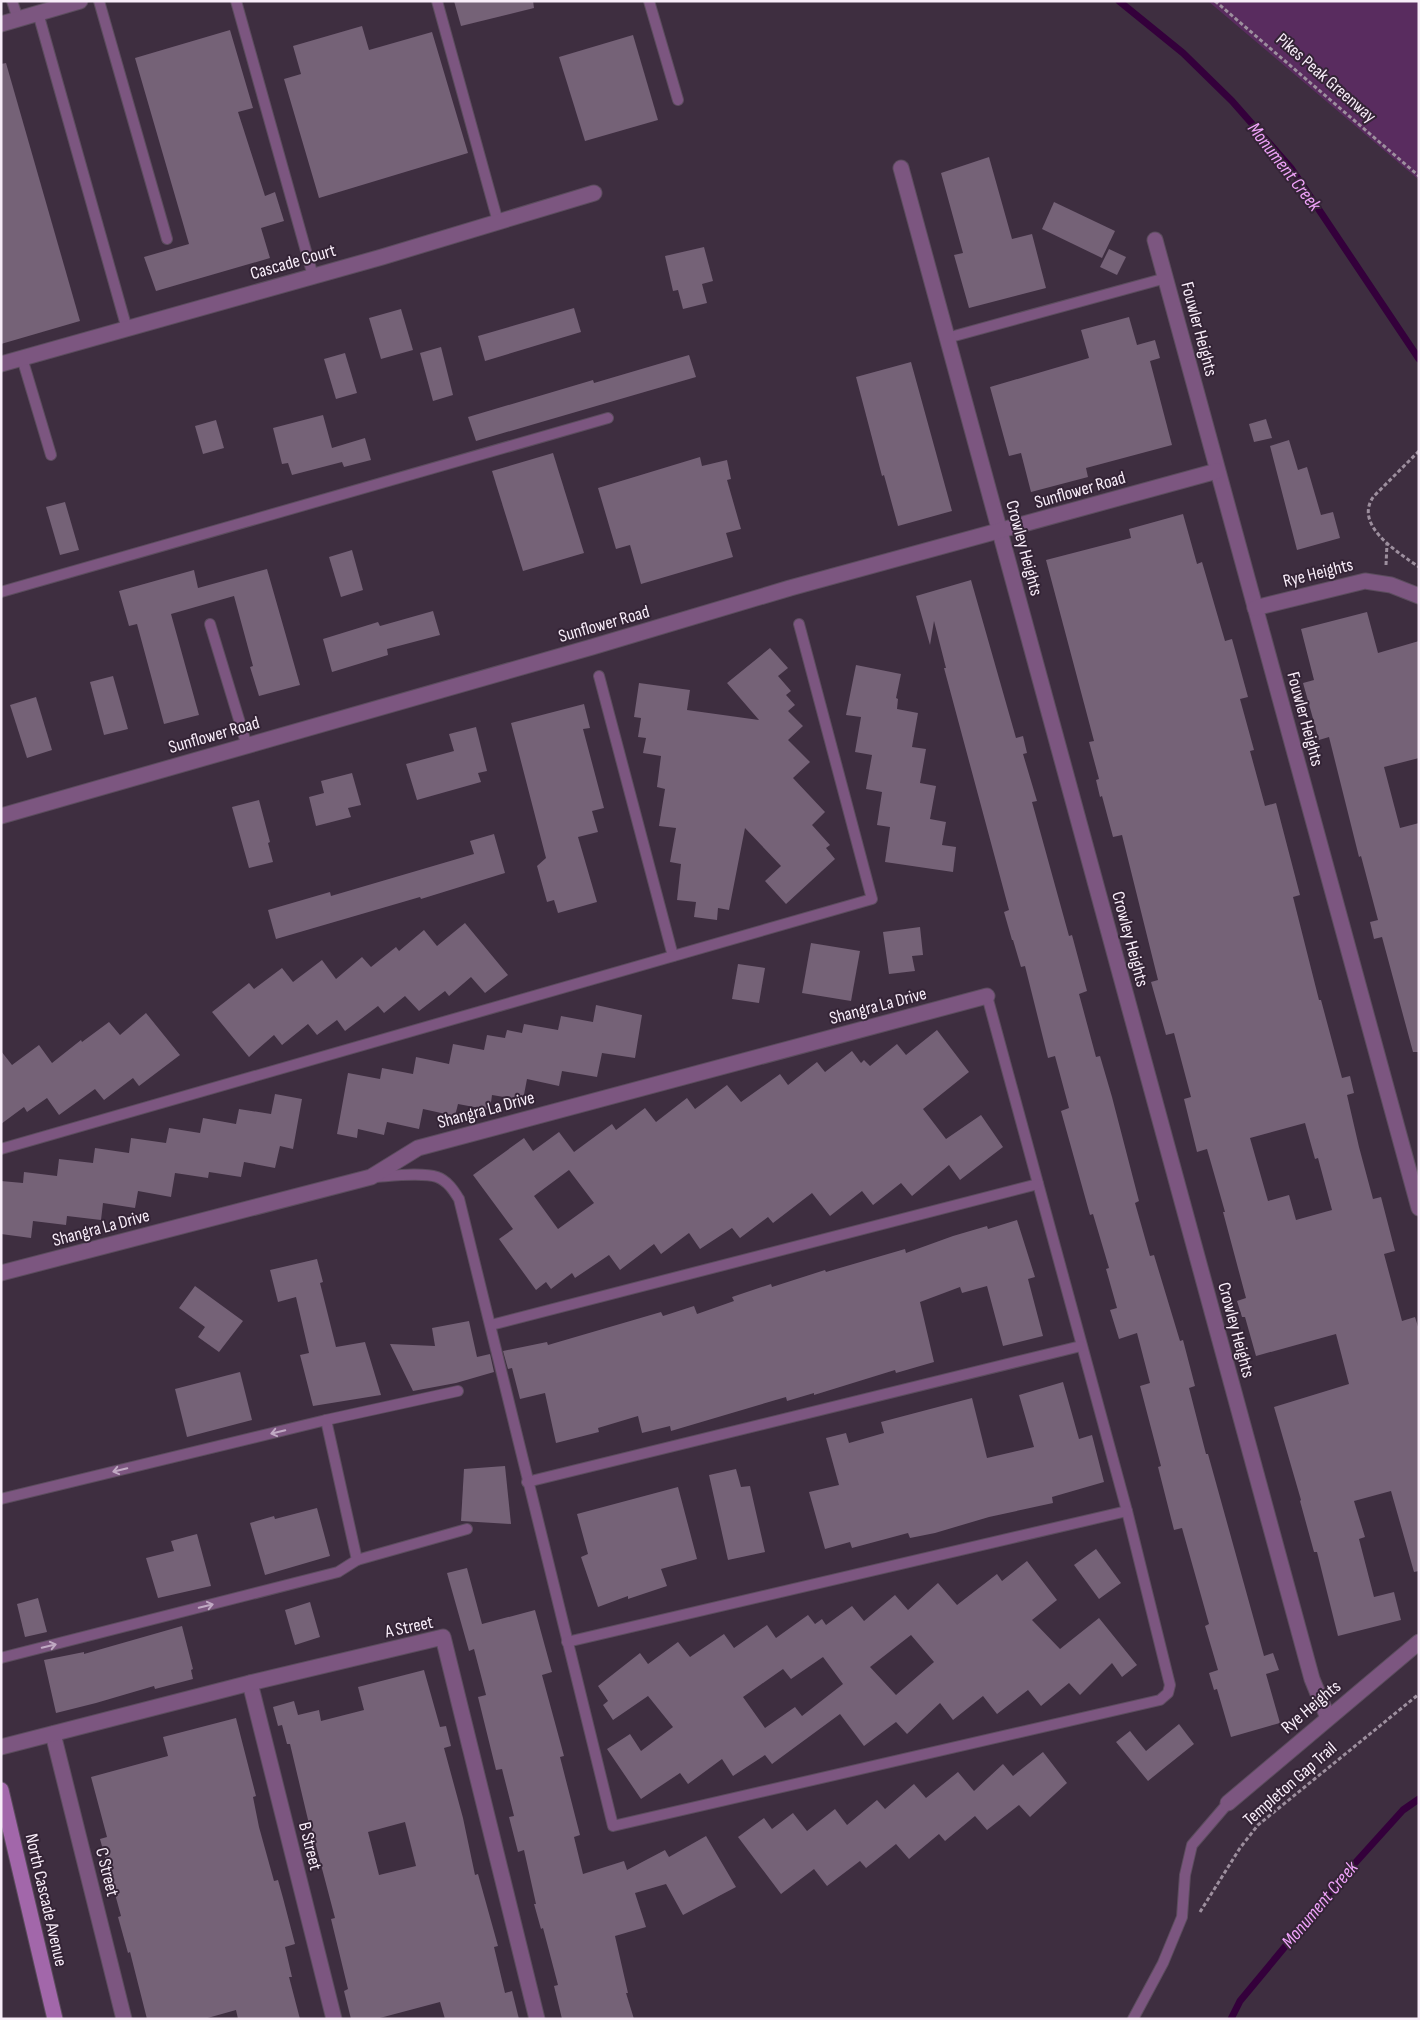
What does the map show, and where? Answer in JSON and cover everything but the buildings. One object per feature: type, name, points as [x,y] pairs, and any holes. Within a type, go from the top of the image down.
[{"type":"street","points":[[1,24],[80,1]]},
{"type":"street","name":"Crowley Heights","points":[[901,168],[1312,1679],[1328,1718]]},
{"type":"street","name":"Cascade Court","points":[[1,364],[313,276],[594,193]]},
{"type":"street","name":"Fouwler Heights","points":[[1155,240],[1419,1208]]},
{"type":"street","name":"Sunflower Road","points":[[1,816],[790,588],[1218,471]]},
{"type":"street","name":"Rye Heights","points":[[1255,608],[1365,581],[1391,585],[1419,596]]},
{"type":"street","name":"Shangra La Drive","points":[[1,1273],[371,1177],[418,1148],[987,996]]},
{"type":"street","name":"A Street","points":[[1,1747],[250,1683],[444,1637],[537,2019]]},
{"type":"street","name":"Rye Heights","points":[[1228,1803],[1419,1642]]},
{"type":"street","name":"B Street","points":[[250,1683],[334,2019]]},
{"type":"street","name":"C Street","points":[[53,1734],[124,2019]]},
{"type":"street","name":"North Cascade Avenue","points":[[1,1790],[55,2019]]},
{"type":"lane","points":[[12,1],[18,19]]},
{"type":"lane","points":[[99,1],[167,239]]},
{"type":"lane","points":[[236,1],[313,276]]},
{"type":"lane","points":[[438,1],[498,222]]},
{"type":"lane","points":[[649,1],[678,100]]},
{"type":"lane","points":[[38,13],[127,329]]},
{"type":"lane","points":[[947,338],[1166,278]]},
{"type":"lane","points":[[22,358],[51,454]]},
{"type":"lane","points":[[1,592],[608,418]]},
{"type":"lane","points":[[210,624],[248,746]]},
{"type":"lane","points":[[1,1149],[872,899],[799,624]]},
{"type":"lane","points":[[599,676],[673,956]]},
{"type":"lane","points":[[371,1177],[412,1175],[438,1177],[450,1185],[459,1199],[613,1826],[1160,1700],[1168,1693],[1170,1685],[1127,1510],[987,996]]},
{"type":"lane","points":[[491,1325],[1038,1184]]},
{"type":"lane","points":[[527,1482],[1081,1346]]},
{"type":"lane","points":[[1,1499],[458,1390]]},
{"type":"lane","points":[[326,1420],[357,1560]]},
{"type":"lane","points":[[567,1642],[1127,1510]]},
{"type":"lane","points":[[1,1658],[338,1572],[357,1560],[467,1529]]},
{"type":"lane","points":[[1133,2019],[1163,1962],[1182,1917],[1185,1875],[1192,1845],[1228,1803]]},
{"type":"path","name":"Pikes Peak Greenway","points":[[1215,1],[1419,176]]},
{"type":"path","points":[[1419,451],[1368,504],[1370,522],[1377,533],[1419,567]]},
{"type":"path","name":"Templeton Gap Trail","points":[[1197,1917],[1206,1900],[1258,1825],[1419,1694]]},
{"type":"shaded area","points":[[1208,1],[1419,1],[1419,180]]},
{"type":"waterway","name":"Monument Creek","points":[[1119,1],[1183,53],[1232,101],[1291,168],[1419,359]]},
{"type":"waterway","name":"Monument Creek","points":[[1231,2019],[1240,2001],[1347,1872],[1403,1810],[1419,1799]]}]
